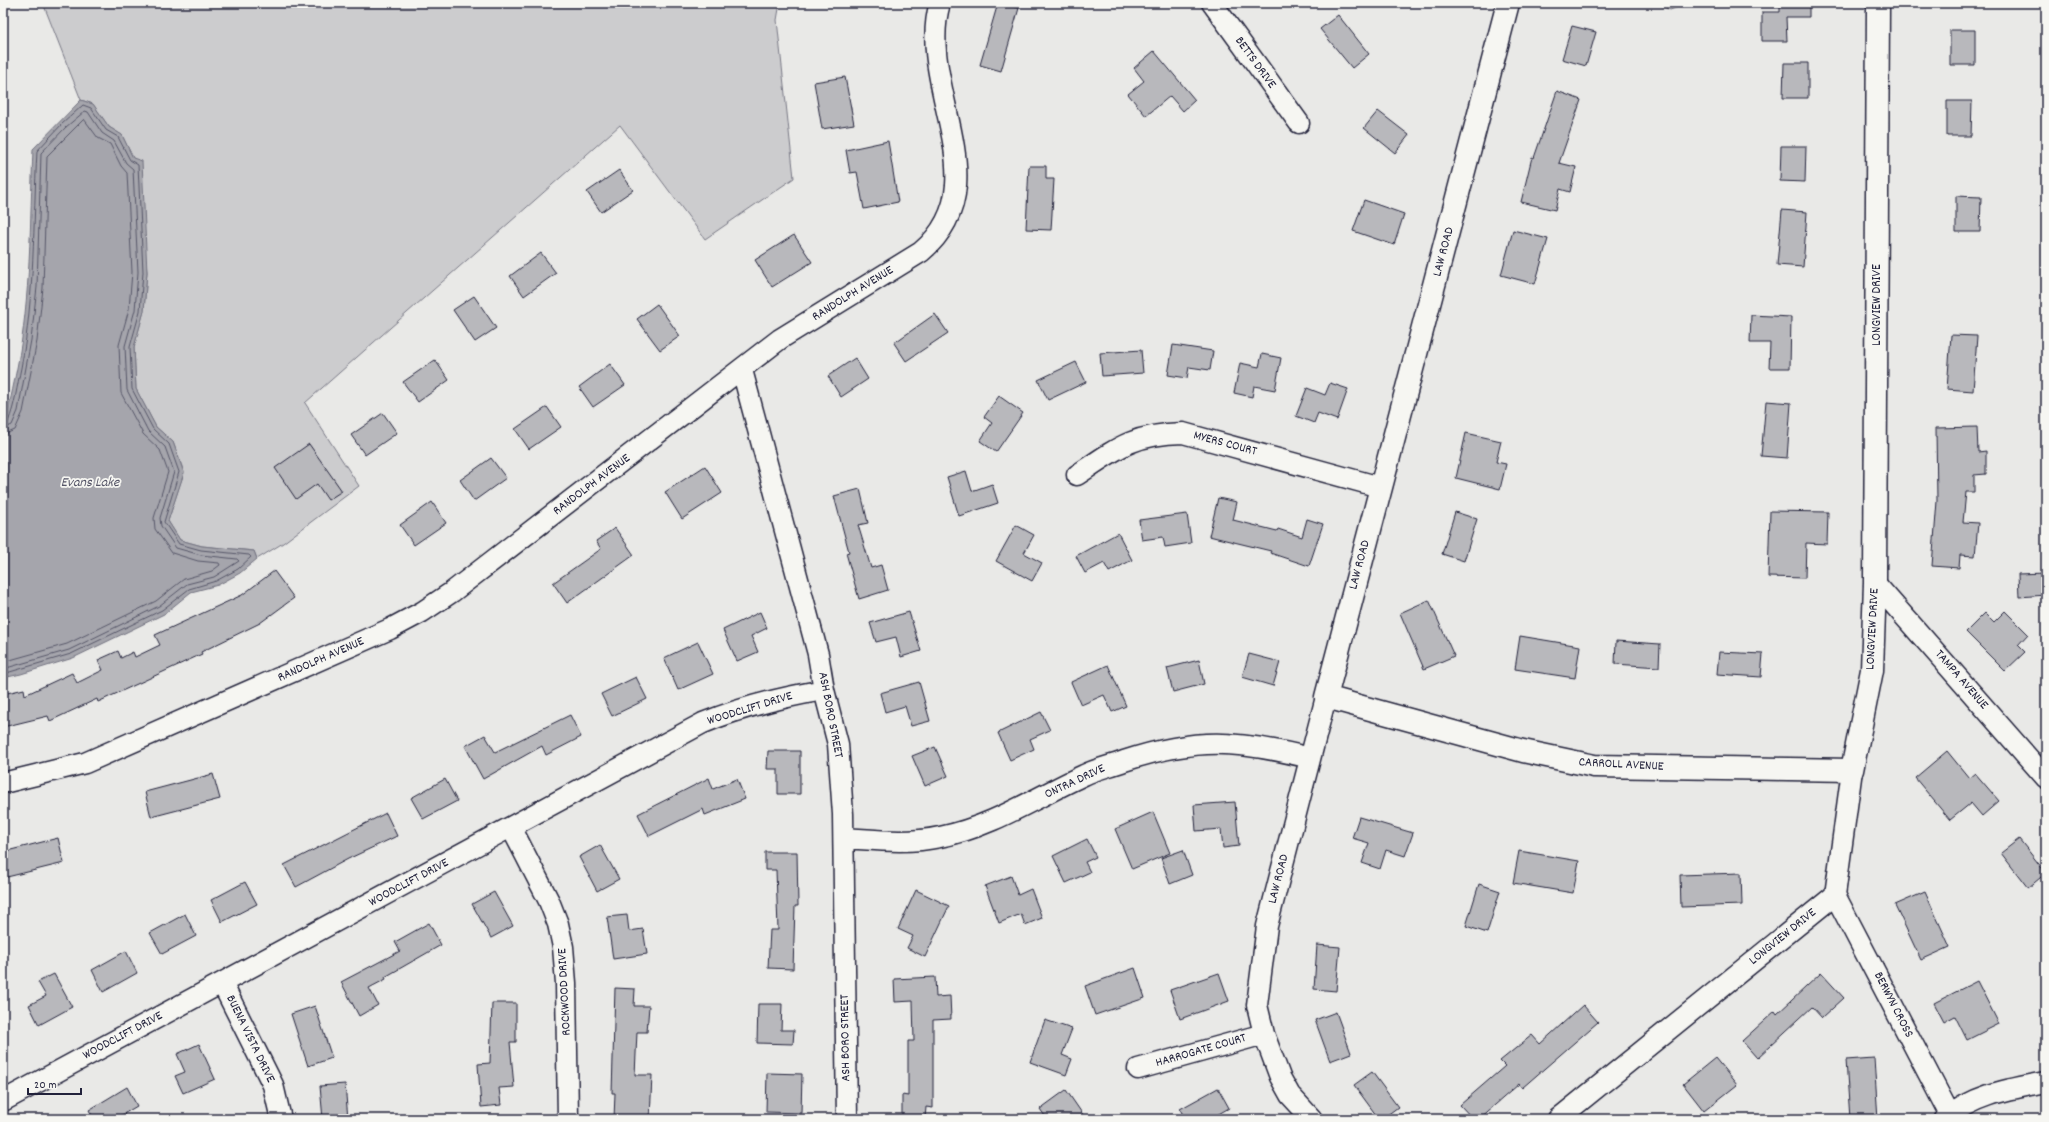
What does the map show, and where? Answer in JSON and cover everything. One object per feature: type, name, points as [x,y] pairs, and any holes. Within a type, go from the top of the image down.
[{"type":"street","name":"RANDOLPH AVENUE","points":[[3,783],[85,763],[390,630],[422,612],[452,592],[742,370],[780,339],[921,252],[934,240],[945,226],[954,204],[957,179],[934,38],[940,3]]},
{"type":"street","name":"BETTS DRIVE","points":[[1212,3],[1299,123]]},
{"type":"street","name":"LAW ROAD","points":[[1312,1119],[1290,1095],[1280,1077],[1264,1034],[1257,1005],[1267,926],[1380,487],[1422,335],[1508,3]]},
{"type":"street","name":"LONGVIEW DRIVE","points":[[1558,1119],[1835,895],[1852,770],[1872,670],[1875,583],[1878,3]]},
{"type":"street","name":"ASH BORO STREET","points":[[742,370],[818,654],[824,690],[838,744],[844,838],[847,1119]]},
{"type":"street","name":"MYERS COURT","points":[[1077,475],[1114,449],[1136,439],[1159,434],[1183,433],[1380,487]]},
{"type":"street","name":"TAMPA AVENUE","points":[[1875,583],[2046,778]]},
{"type":"street","name":"WOODCLIFT DRIVE","points":[[3,1101],[703,723],[725,714],[798,694],[824,690]]},
{"type":"street","name":"CARROLL AVENUE","points":[[1326,697],[1523,751],[1594,766],[1852,770]]},
{"type":"street","name":"ONTRA DRIVE","points":[[844,838],[893,842],[917,841],[941,837],[974,828],[1018,810],[1085,775],[1167,748],[1191,744],[1227,742],[1265,746],[1310,758]]},
{"type":"street","name":"ROCKWOOD DRIVE","points":[[511,828],[549,901],[558,924],[563,947],[566,983],[568,1119]]},
{"type":"street","name":"BERWYN CROSS","points":[[1835,895],[1948,1117]]},
{"type":"street","name":"BUENA VISTA DRIVE","points":[[222,983],[273,1085],[281,1119]]},
{"type":"street","name":"HARROGATE COURT","points":[[1138,1069],[1264,1034]]},
{"type":"street","points":[[1948,1117],[1981,1097],[2004,1090],[2046,1082]]},
{"type":"shaded area","points":[[43,3],[780,3],[777,20],[794,178],[705,239],[620,125],[305,403],[359,486],[283,543],[257,559],[254,551],[202,546],[180,540],[168,521],[184,472],[173,442],[156,427],[136,389],[134,347],[144,311],[147,272],[133,158],[122,135],[109,127],[93,104],[81,100]]},
{"type":"shaded area","points":[[1656,3],[1689,3],[1670,10]]},
{"type":"water","name":"Evans Lake","points":[[81,100],[93,104],[109,127],[122,135],[133,158],[142,161],[147,272],[144,311],[134,347],[136,389],[156,427],[173,442],[184,473],[168,521],[180,540],[202,546],[254,551],[257,559],[240,573],[218,585],[191,592],[164,614],[73,658],[3,678],[3,424],[17,368],[25,314],[29,259],[33,149]]},
{"type":"building","points":[[998,3],[1019,8],[1001,71],[980,65]]},
{"type":"building","points":[[1780,3],[1809,3],[1809,17],[1786,17],[1787,41],[1762,41],[1762,12],[1780,12]]},
{"type":"building","points":[[1338,15],[1369,54],[1352,68],[1320,29]]},
{"type":"building","points":[[1572,26],[1596,32],[1586,66],[1562,59]]},
{"type":"building","points":[[1950,30],[1975,30],[1975,65],[1950,65]]},
{"type":"building","points":[[1154,51],[1195,100],[1183,111],[1170,96],[1146,116],[1128,94],[1144,81],[1134,68]]},
{"type":"building","points":[[1784,63],[1808,63],[1808,98],[1783,98]]},
{"type":"building","points":[[845,77],[854,124],[822,129],[814,82]]},
{"type":"building","points":[[1557,91],[1581,100],[1559,163],[1576,167],[1570,192],[1560,189],[1555,210],[1521,202],[1532,157],[1534,158]]},
{"type":"building","points":[[1947,101],[1972,101],[1971,136],[1947,136]]},
{"type":"building","points":[[1378,111],[1409,135],[1395,153],[1364,128]]},
{"type":"building","points":[[888,141],[898,202],[864,209],[857,172],[850,173],[846,150]]},
{"type":"building","points":[[1781,146],[1806,146],[1805,182],[1780,181]]},
{"type":"building","points":[[1029,166],[1046,166],[1046,179],[1054,179],[1051,230],[1026,229]]},
{"type":"building","points":[[619,170],[633,190],[601,212],[587,192]]},
{"type":"building","points":[[1956,196],[1981,197],[1980,232],[1956,232]]},
{"type":"building","points":[[1364,200],[1404,214],[1394,245],[1353,231]]},
{"type":"building","points":[[1782,210],[1807,212],[1803,267],[1777,265]]},
{"type":"building","points":[[1513,230],[1548,239],[1535,284],[1501,275]]},
{"type":"building","points":[[794,235],[812,262],[772,287],[755,260]]},
{"type":"building","points":[[541,253],[556,273],[524,296],[510,276]]},
{"type":"building","points":[[474,296],[496,328],[475,342],[453,310]]},
{"type":"building","points":[[657,304],[680,336],[660,350],[637,319]]},
{"type":"building","points":[[935,314],[948,333],[906,361],[894,343]]},
{"type":"building","points":[[1751,315],[1791,317],[1790,368],[1769,368],[1770,343],[1750,343]]},
{"type":"building","points":[[1951,335],[1977,336],[1973,391],[1947,389]]},
{"type":"building","points":[[1173,345],[1213,351],[1210,370],[1189,367],[1187,378],[1168,375]]},
{"type":"building","points":[[1141,350],[1143,373],[1102,376],[1100,353]]},
{"type":"building","points":[[1262,354],[1281,358],[1275,390],[1254,386],[1252,397],[1234,393],[1240,363],[1259,367]]},
{"type":"building","points":[[855,358],[868,379],[841,397],[828,376]]},
{"type":"building","points":[[435,360],[449,380],[418,402],[403,382]]},
{"type":"building","points":[[1076,362],[1086,382],[1048,400],[1038,380]]},
{"type":"building","points":[[610,364],[625,385],[593,407],[579,387]]},
{"type":"building","points":[[1330,383],[1348,389],[1337,420],[1318,413],[1314,423],[1296,416],[1307,388],[1325,395]]},
{"type":"building","points":[[999,396],[1023,413],[996,452],[980,441],[992,423],[984,417]]},
{"type":"building","points":[[1766,401],[1791,403],[1787,458],[1761,456]]},
{"type":"building","points":[[547,407],[561,427],[529,449],[515,429]]},
{"type":"building","points":[[383,413],[397,433],[365,455],[351,435]]},
{"type":"building","points":[[1977,427],[1978,452],[1986,451],[1986,474],[1974,475],[1974,492],[1966,492],[1963,522],[1978,523],[1975,556],[1960,555],[1959,568],[1932,566],[1937,501],[1936,428]]},
{"type":"building","points":[[1466,433],[1501,441],[1496,462],[1506,464],[1500,489],[1456,478]]},
{"type":"building","points":[[309,444],[342,491],[328,500],[317,484],[296,499],[275,468]]},
{"type":"building","points":[[491,458],[506,478],[474,501],[460,480]]},
{"type":"building","points":[[705,466],[722,493],[682,519],[665,492]]},
{"type":"building","points":[[966,471],[972,491],[992,484],[998,503],[959,516],[947,477]]},
{"type":"building","points":[[860,489],[868,523],[858,525],[871,568],[881,565],[888,590],[859,599],[846,553],[849,552],[834,496]]},
{"type":"building","points":[[1218,498],[1237,502],[1233,520],[1277,531],[1278,529],[1302,537],[1307,519],[1323,524],[1309,566],[1270,553],[1271,551],[1209,536]]},
{"type":"building","points":[[432,502],[446,523],[414,545],[400,525]]},
{"type":"building","points":[[1770,511],[1828,512],[1827,544],[1806,543],[1805,578],[1768,577]]},
{"type":"building","points":[[1455,512],[1477,519],[1464,561],[1442,554]]},
{"type":"building","points":[[1187,514],[1191,543],[1165,547],[1163,537],[1142,540],[1139,520]]},
{"type":"building","points":[[1016,525],[1034,535],[1024,553],[1042,563],[1032,581],[996,561]]},
{"type":"building","points":[[615,528],[634,555],[567,603],[553,583],[601,549],[596,541]]},
{"type":"building","points":[[1118,533],[1132,560],[1109,572],[1104,563],[1085,573],[1076,556]]},
{"type":"building","points":[[274,571],[294,598],[260,623],[201,652],[202,654],[98,702],[97,699],[50,721],[48,716],[3,727],[3,694],[24,689],[25,695],[72,673],[77,683],[103,670],[98,660],[118,651],[121,658],[133,652],[135,657],[160,645],[155,635],[242,595]]},
{"type":"building","points":[[2046,573],[2046,595],[2019,597],[2018,574]]},
{"type":"building","points":[[1429,600],[1454,656],[1424,669],[1400,613]]},
{"type":"building","points":[[2005,611],[2028,634],[2018,645],[2025,652],[2005,671],[1966,632],[1985,613],[1994,622]]},
{"type":"building","points":[[760,612],[767,628],[751,636],[758,652],[737,661],[723,630]]},
{"type":"building","points":[[909,612],[921,651],[901,657],[896,637],[876,642],[870,623]]},
{"type":"building","points":[[1520,636],[1580,646],[1575,678],[1515,669]]},
{"type":"building","points":[[1616,641],[1660,644],[1659,667],[1615,664]]},
{"type":"building","points":[[698,642],[713,674],[678,690],[664,658]]},
{"type":"building","points":[[1719,652],[1763,654],[1761,677],[1717,674]]},
{"type":"building","points":[[1249,654],[1280,662],[1273,686],[1242,677]]},
{"type":"building","points":[[1199,660],[1204,684],[1173,692],[1167,668]]},
{"type":"building","points":[[1108,665],[1126,706],[1112,712],[1104,695],[1081,705],[1071,682]]},
{"type":"building","points":[[636,677],[647,699],[612,716],[601,694]]},
{"type":"building","points":[[919,682],[930,721],[911,726],[905,706],[885,712],[880,693]]},
{"type":"building","points":[[1041,712],[1050,730],[1030,739],[1034,749],[1010,760],[998,733]]},
{"type":"building","points":[[570,715],[581,737],[546,755],[542,746],[483,779],[465,746],[485,735],[495,752]]},
{"type":"building","points":[[935,747],[948,776],[925,786],[912,756]]},
{"type":"building","points":[[768,751],[800,751],[800,794],[778,794],[778,769],[767,769]]},
{"type":"building","points":[[1947,751],[1969,778],[1975,773],[1999,801],[1982,816],[1971,803],[1950,820],[1915,778]]},
{"type":"building","points":[[213,774],[220,799],[151,817],[145,792]]},
{"type":"building","points":[[709,778],[713,789],[737,779],[745,799],[705,815],[703,809],[649,836],[638,814]]},
{"type":"building","points":[[445,779],[457,801],[423,819],[411,798]]},
{"type":"building","points":[[1235,802],[1239,846],[1223,848],[1221,829],[1196,831],[1194,805]]},
{"type":"building","points":[[1153,812],[1170,853],[1132,869],[1115,829]]},
{"type":"building","points":[[386,813],[397,836],[348,859],[296,887],[284,865]]},
{"type":"building","points":[[1359,817],[1413,833],[1405,856],[1386,850],[1380,869],[1362,863],[1369,843],[1352,838]]},
{"type":"building","points":[[58,838],[64,863],[3,878],[3,852]]},
{"type":"building","points":[[1087,839],[1096,857],[1085,862],[1090,872],[1066,883],[1053,856]]},
{"type":"building","points":[[2019,839],[2046,873],[2028,888],[2001,853]]},
{"type":"building","points":[[600,845],[619,879],[597,891],[579,857]]},
{"type":"building","points":[[1183,850],[1192,875],[1170,884],[1161,858]]},
{"type":"building","points":[[1519,851],[1579,861],[1573,893],[1513,883]]},
{"type":"building","points":[[765,852],[797,852],[798,906],[795,906],[793,969],[768,968],[770,930],[778,930],[776,870],[765,870]]},
{"type":"building","points":[[1741,873],[1742,905],[1681,907],[1680,875]]},
{"type":"building","points":[[1011,876],[1018,895],[1031,889],[1042,918],[1025,925],[1021,914],[999,923],[985,886]]},
{"type":"building","points":[[245,882],[257,904],[222,922],[211,900]]},
{"type":"building","points":[[1479,884],[1500,891],[1487,933],[1466,926]]},
{"type":"building","points":[[916,890],[949,906],[925,957],[907,948],[913,936],[898,929]]},
{"type":"building","points":[[494,892],[513,926],[491,938],[472,904]]},
{"type":"building","points":[[1925,892],[1950,947],[1921,960],[1895,905]]},
{"type":"building","points":[[185,914],[196,936],[162,954],[150,933]]},
{"type":"building","points":[[627,915],[629,931],[643,929],[647,954],[613,959],[607,917]]},
{"type":"building","points":[[429,923],[441,945],[385,977],[386,979],[369,988],[378,1005],[359,1016],[341,982],[400,951],[395,942]]},
{"type":"building","points":[[1317,945],[1340,947],[1336,991],[1314,989]]},
{"type":"building","points":[[126,951],[137,973],[103,992],[92,970]]},
{"type":"building","points":[[1135,968],[1145,998],[1095,1015],[1085,986]]},
{"type":"building","points":[[1219,973],[1229,1001],[1180,1019],[1170,990]]},
{"type":"building","points":[[1821,973],[1844,998],[1822,1018],[1812,1007],[1757,1058],[1742,1041],[1775,1011],[1777,1014]]},
{"type":"building","points":[[54,974],[72,1007],[39,1025],[29,1005],[46,996],[38,982]]},
{"type":"building","points":[[935,977],[936,997],[950,996],[951,1019],[933,1020],[933,1108],[926,1107],[925,1119],[902,1119],[902,1095],[908,1096],[908,1041],[914,1041],[913,1001],[895,1002],[894,979]]},
{"type":"building","points":[[1977,981],[1999,1024],[1967,1040],[1955,1016],[1944,1022],[1934,1003]]},
{"type":"building","points":[[615,988],[635,989],[634,1006],[649,1006],[647,1032],[637,1032],[635,1075],[652,1075],[650,1119],[614,1119],[615,1093],[612,1093]]},
{"type":"building","points":[[492,1003],[516,1003],[516,1042],[510,1042],[514,1087],[499,1088],[501,1105],[481,1107],[478,1064],[490,1063]]},
{"type":"building","points":[[758,1004],[782,1004],[781,1030],[794,1030],[793,1044],[757,1043]]},
{"type":"building","points":[[1583,1005],[1598,1022],[1522,1088],[1519,1084],[1479,1119],[1473,1119],[1460,1105],[1505,1066],[1500,1061],[1532,1035],[1540,1044]]},
{"type":"building","points":[[315,1006],[332,1058],[308,1066],[291,1014]]},
{"type":"building","points":[[1336,1012],[1351,1053],[1330,1061],[1315,1020]]},
{"type":"building","points":[[1045,1020],[1072,1029],[1062,1055],[1072,1059],[1066,1075],[1030,1062]]},
{"type":"building","points":[[199,1044],[215,1079],[183,1093],[175,1076],[185,1072],[177,1054]]},
{"type":"building","points":[[1715,1058],[1737,1085],[1704,1111],[1683,1084]]},
{"type":"building","points":[[1874,1058],[1878,1119],[1850,1119],[1846,1060]]},
{"type":"building","points":[[1372,1072],[1398,1107],[1382,1119],[1379,1119],[1354,1085]]},
{"type":"building","points":[[767,1073],[802,1074],[801,1113],[766,1112]]},
{"type":"building","points":[[345,1084],[348,1119],[323,1119],[320,1086]]},
{"type":"building","points":[[127,1087],[137,1106],[115,1119],[94,1119],[89,1110]]},
{"type":"building","points":[[1218,1088],[1229,1108],[1210,1119],[1185,1119],[1180,1109]]},
{"type":"building","points":[[1066,1090],[1086,1119],[1047,1119],[1040,1109]]}]
